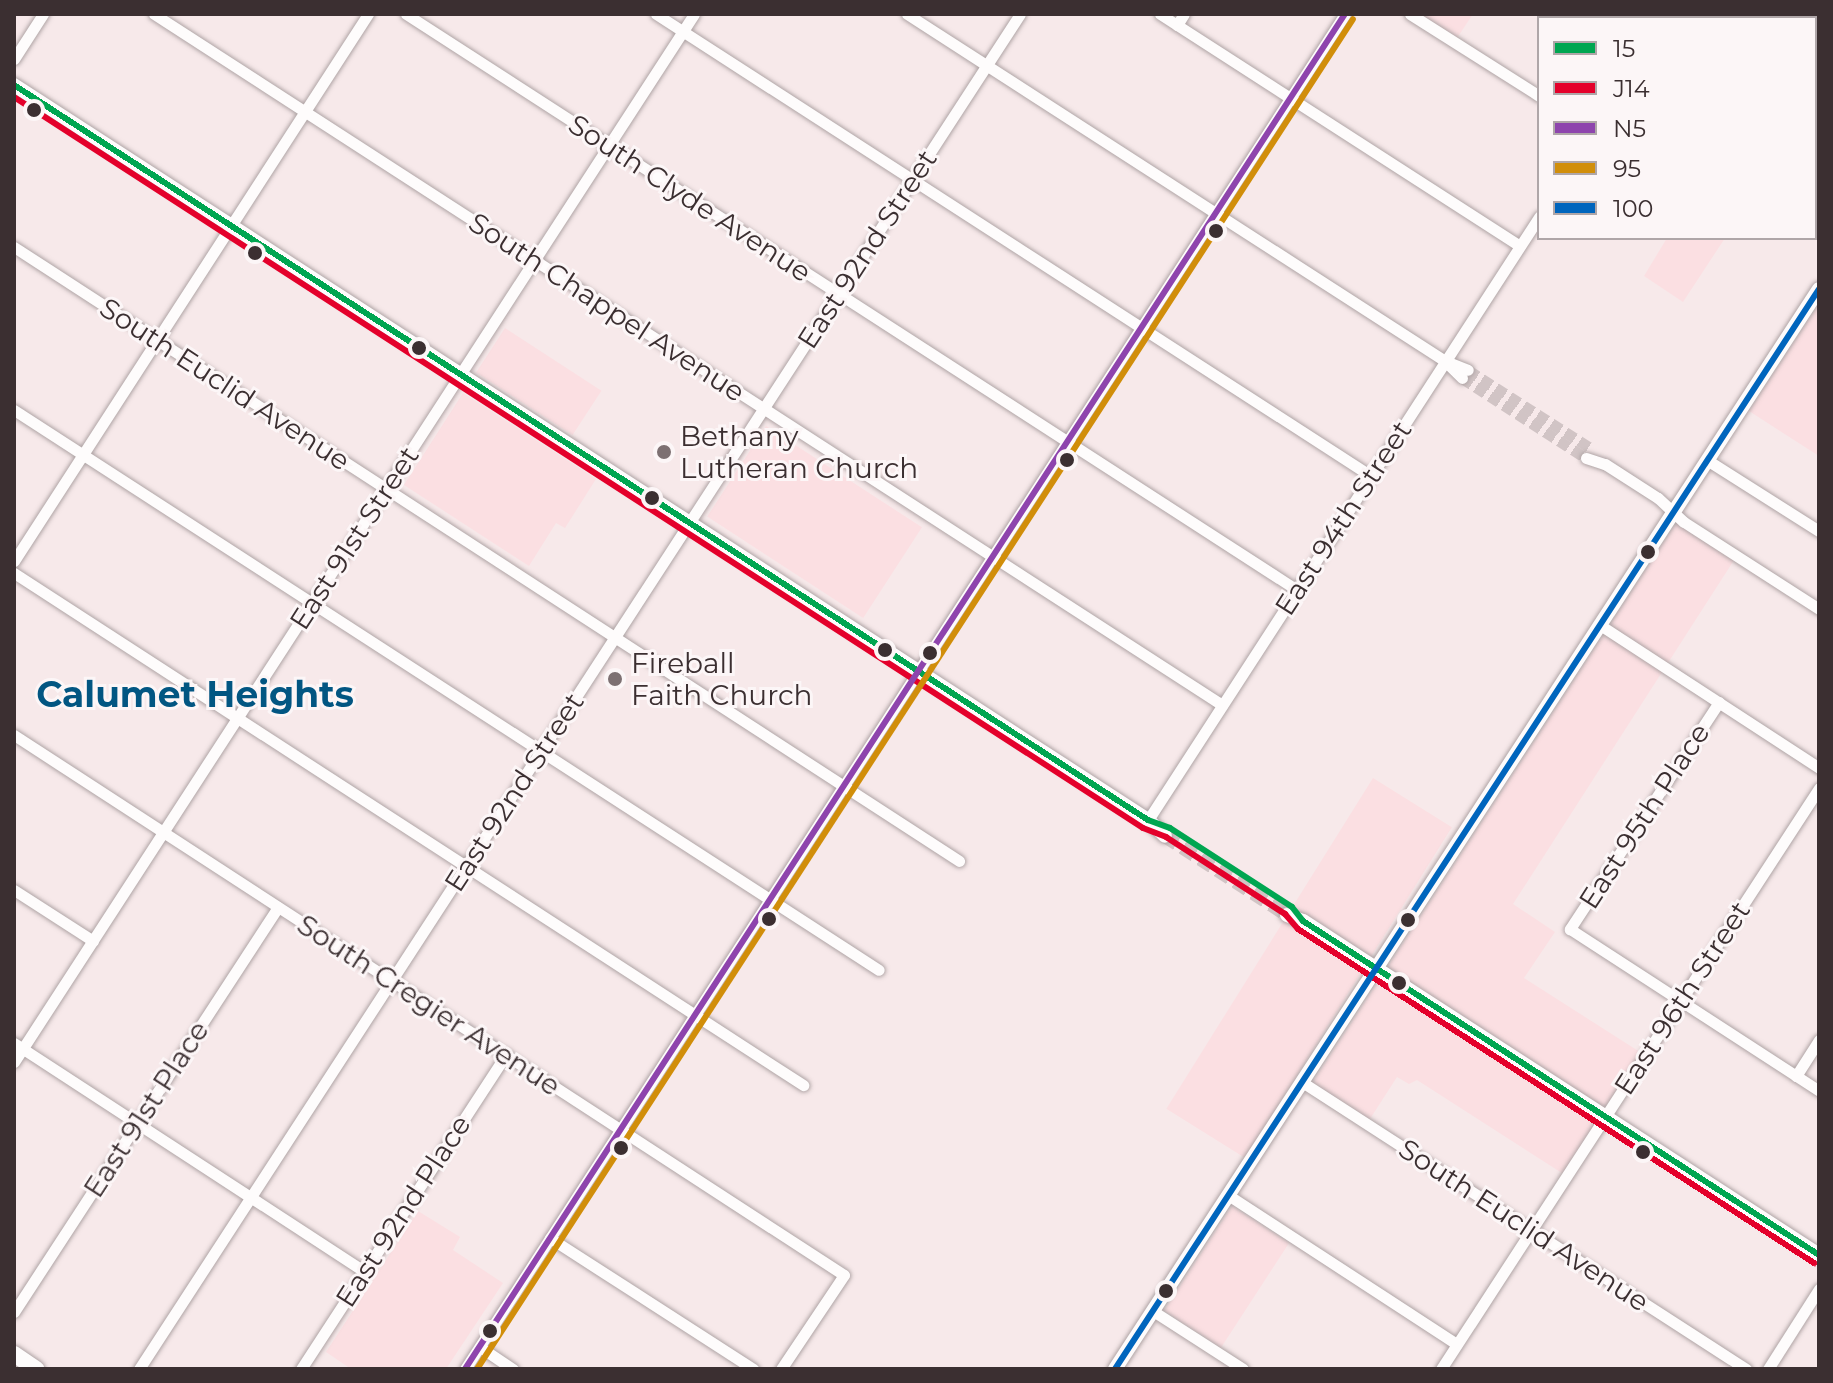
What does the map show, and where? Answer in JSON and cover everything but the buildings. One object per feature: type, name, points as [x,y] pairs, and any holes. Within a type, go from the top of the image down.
[{"type":"highway","points":[[14,1354],[36,1369]]},
{"type":"main road","points":[[14,85],[1168,832]]},
{"type":"main road","points":[[1115,1369],[1819,289]]},
{"type":"main road","points":[[1290,911],[1819,1255]]},
{"type":"street","points":[[14,59],[43,14]]},
{"type":"street","name":"South Chappel Avenue","points":[[154,14],[1222,705]]},
{"type":"street","points":[[14,561],[368,14]]},
{"type":"street","name":"South Clyde Avenue","points":[[406,14],[1297,590]]},
{"type":"street","points":[[656,14],[1371,476]]},
{"type":"street","name":"East 91st Street","points":[[14,1062],[18,1046],[93,941],[694,14]]},
{"type":"street","points":[[907,14],[1465,374]]},
{"type":"street","name":"East 92nd Street","points":[[139,1369],[1020,14]]},
{"type":"street","points":[[1160,14],[1520,246]]},
{"type":"street","points":[[1177,25],[1184,14]]},
{"type":"street","points":[[465,1369],[1345,14]]},
{"type":"street","points":[[1410,14],[1537,95]]},
{"type":"street","name":"East 94th Street","points":[[1148,820],[1537,220]]},
{"type":"street","name":"South Euclid Avenue","points":[[14,247],[959,861]]},
{"type":"street","points":[[14,410],[879,970]]},
{"type":"street","points":[[1589,454],[1819,609]]},
{"type":"street","points":[[1707,460],[1819,531]]},
{"type":"street","points":[[14,573],[803,1085]]},
{"type":"street","points":[[1600,625],[1819,768]]},
{"type":"street","name":"East 95th Place","points":[[1680,1001],[1570,929],[1719,702]]},
{"type":"street","name":"South Cregier Avenue","points":[[14,735],[844,1275],[781,1369]]},
{"type":"street","name":"East 96th Street","points":[[1441,1369],[1819,788]]},
{"type":"street","points":[[14,890],[93,941]]},
{"type":"street","name":"East 91st Place","points":[[14,1312],[278,907]]},
{"type":"street","points":[[1680,1001],[1819,1091]]},
{"type":"street","points":[[1796,1076],[1819,1040]]},
{"type":"street","points":[[18,1046],[364,1271]]},
{"type":"street","name":"East 92nd Place","points":[[301,1369],[506,1054]]},
{"type":"street","name":"South Euclid Avenue","points":[[1302,1082],[1746,1369]]},
{"type":"street","points":[[1228,1195],[1457,1344]]},
{"type":"street","points":[[550,1238],[753,1369]]},
{"type":"street","points":[[1768,1369],[1819,1289]]},
{"type":"street","points":[[1153,1311],[1243,1369]]},
{"type":"street","points":[[480,1347],[513,1369]]},
{"type":"shaded area","points":[[1420,14],[1473,14],[1457,38]]},
{"type":"shaded area","points":[[1819,14],[1817,99],[1817,16],[1772,16]]},
{"type":"shaded area","points":[[1666,240],[1724,240],[1683,302],[1644,276]]},
{"type":"shaded area","points":[[1819,304],[1819,456],[1749,411]]},
{"type":"shaded area","points":[[505,328],[601,391],[573,435],[476,372]]},
{"type":"shaded area","points":[[463,393],[596,479],[565,528],[556,523],[529,566],[404,485]]},
{"type":"shaded area","points":[[766,426],[922,527],[863,618],[707,517]]},
{"type":"shaded area","points":[[1678,520],[1736,557],[1513,904],[1555,932],[1524,978],[1643,1054],[1565,1175],[1417,1080],[1409,1084],[1397,1077],[1368,1122],[1311,1085]]},
{"type":"shaded area","points":[[1373,778],[1452,827],[1245,1158],[1166,1109]]},
{"type":"shaded area","points":[[1232,1206],[1289,1243],[1221,1348],[1164,1311]]},
{"type":"shaded area","points":[[418,1211],[460,1237],[453,1250],[503,1283],[446,1369],[351,1369],[326,1352]]},
{"type":"tunnel","points":[[1468,370],[1592,449]]},
{"type":"tunnel","points":[[1462,378],[1586,458]]},
{"type":"tunnel","points":[[1165,836],[1287,915]]},
{"type":"transit line","name":"N5","points":[[465,1369],[1345,14]]},
{"type":"transit line","name":"95","points":[[477,1369],[1353,19]]},
{"type":"transit line","name":"15","points":[[14,85],[1148,820],[1170,828],[1292,907],[1303,921],[1819,1255]]},
{"type":"transit line","name":"J14","points":[[14,97],[1143,828],[1166,837],[1285,914],[1298,929],[1814,1263]]},
{"type":"transit line","name":"100","points":[[1115,1369],[1819,289]]},
{"type":"place","name":"Bethany Lutheran Church","points":[[664,452]]},
{"type":"place","name":"Fireball Faith Church","points":[[615,679]]},
{"type":"district","name":"Calumet Heights","points":[[195,695]]}]
